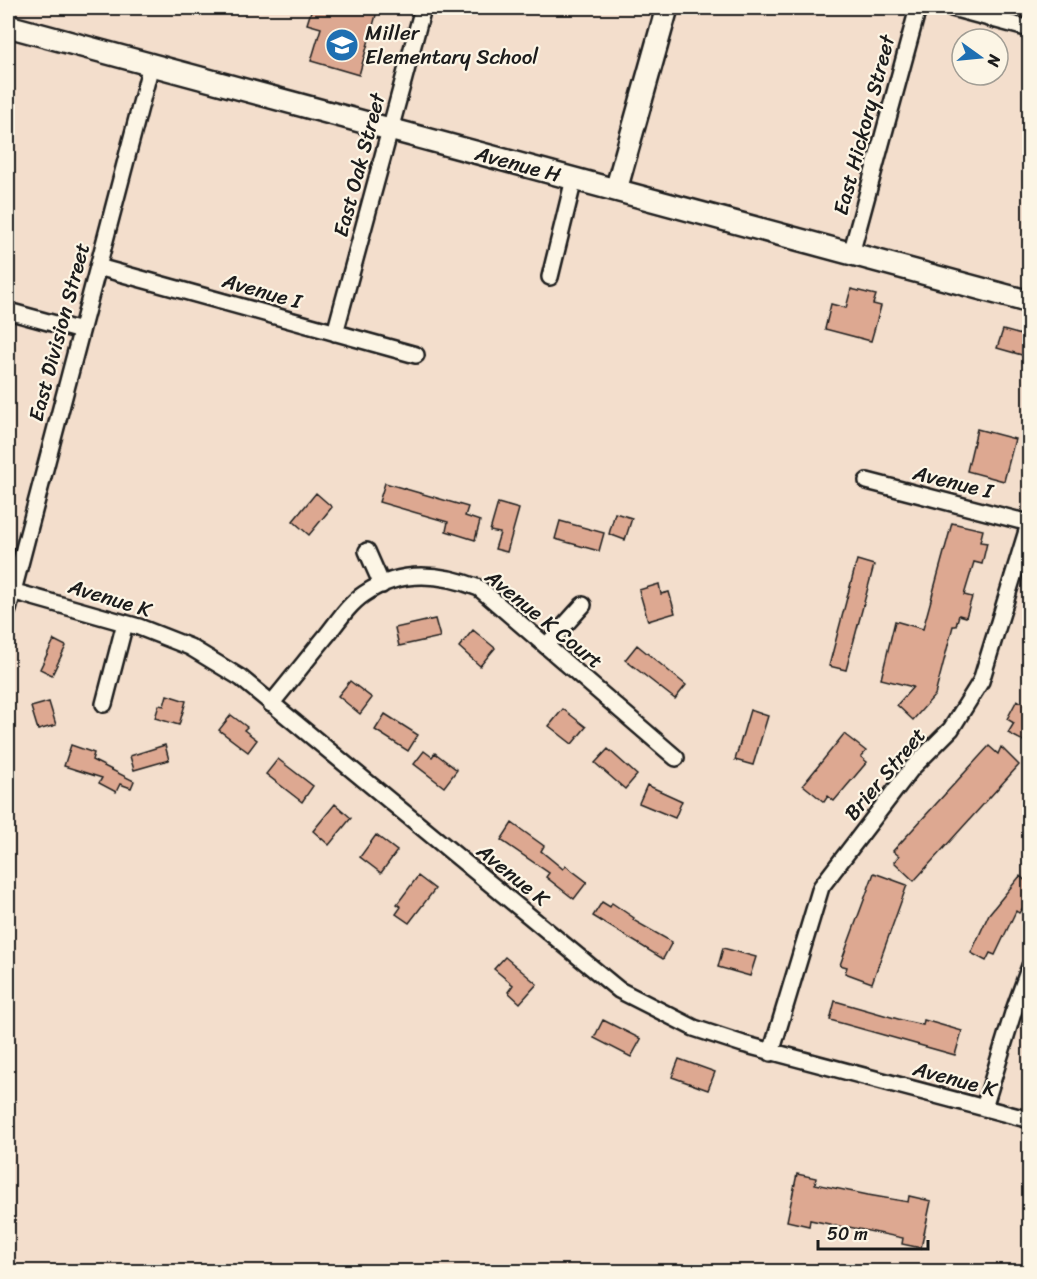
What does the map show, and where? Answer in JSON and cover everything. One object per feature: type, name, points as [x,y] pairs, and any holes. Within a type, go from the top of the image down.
[{"type":"street","name":"East Oak Street","points":[[335,333],[423,8]]},
{"type":"street","points":[[616,190],[667,8]]},
{"type":"street","name":"East Hickory Street","points":[[851,254],[918,8]]},
{"type":"street","points":[[952,8],[1029,29]]},
{"type":"street","name":"Avenue H","points":[[8,26],[1029,302]]},
{"type":"street","name":"East Division Street","points":[[8,610],[10,591],[151,65]]},
{"type":"street","points":[[550,276],[574,179]]},
{"type":"street","name":"Avenue I","points":[[98,267],[416,355]]},
{"type":"street","points":[[8,311],[81,332]]},
{"type":"street","name":"Avenue I","points":[[867,481],[1029,522]]},
{"type":"street","name":"Brier Street","points":[[771,1053],[822,887],[912,768],[951,729],[981,681],[1029,522]]},
{"type":"street","points":[[367,551],[382,585]]},
{"type":"street","name":"Avenue K Court","points":[[271,704],[344,614],[364,594],[406,577],[428,576],[455,579],[479,588],[676,758]]},
{"type":"street","name":"Avenue K","points":[[10,591],[125,623],[190,647],[241,678],[619,990],[694,1028],[771,1053],[1029,1120]]},
{"type":"street","points":[[546,646],[583,605]]},
{"type":"street","points":[[104,704],[125,623]]},
{"type":"street","points":[[984,1108],[1029,966]]},
{"type":"building","name":"Miller Elementary School","points":[[312,8],[378,8],[359,75],[311,61],[321,28],[307,24]]},
{"type":"building","points":[[851,289],[876,295],[873,304],[881,306],[871,341],[825,329],[831,304],[846,308]]},
{"type":"building","points":[[1003,330],[1029,337],[1029,357],[997,348]]},
{"type":"building","points":[[977,429],[1015,439],[1004,481],[967,471]]},
{"type":"building","points":[[385,483],[468,507],[465,516],[480,521],[475,540],[446,531],[448,522],[379,502]]},
{"type":"building","points":[[316,493],[332,507],[309,535],[293,521]]},
{"type":"building","points":[[498,503],[519,509],[507,552],[495,549],[500,533],[490,531]]},
{"type":"building","points":[[615,513],[632,518],[625,540],[609,534]]},
{"type":"building","points":[[560,521],[604,533],[599,551],[555,539]]},
{"type":"building","points":[[952,523],[983,530],[980,542],[987,543],[982,564],[974,562],[964,595],[972,597],[966,617],[959,615],[956,626],[953,626],[935,695],[913,720],[897,705],[913,687],[881,679],[895,621],[923,629]]},
{"type":"building","points":[[857,560],[874,565],[846,670],[829,666]]},
{"type":"building","points":[[659,584],[661,594],[669,592],[675,613],[648,621],[639,590]]},
{"type":"building","points":[[435,619],[440,637],[399,646],[395,628]]},
{"type":"building","points":[[473,630],[495,648],[480,666],[459,647]]},
{"type":"building","points":[[54,640],[66,646],[52,675],[40,669]]},
{"type":"building","points":[[637,645],[686,685],[675,699],[625,660]]},
{"type":"building","points":[[350,681],[372,698],[360,714],[338,696]]},
{"type":"building","points":[[167,695],[186,701],[179,725],[155,718],[159,705],[164,706]]},
{"type":"building","points":[[1017,700],[1029,707],[1029,744],[1008,733],[1014,723],[1007,719]]},
{"type":"building","points":[[49,702],[56,725],[38,730],[31,707]]},
{"type":"building","points":[[563,709],[586,727],[572,744],[549,726]]},
{"type":"building","points":[[750,710],[768,716],[753,765],[735,760]]},
{"type":"building","points":[[385,714],[418,735],[408,751],[375,730]]},
{"type":"building","points":[[231,715],[247,727],[244,730],[257,740],[248,752],[219,730]]},
{"type":"building","points":[[844,734],[866,751],[861,757],[867,762],[834,801],[828,796],[824,802],[803,785]]},
{"type":"building","points":[[71,745],[94,753],[92,760],[134,781],[131,788],[120,784],[116,792],[99,783],[102,778],[64,766]]},
{"type":"building","points":[[165,745],[169,760],[134,770],[130,756]]},
{"type":"building","points":[[989,746],[998,754],[1001,747],[1019,765],[914,881],[894,862],[899,856],[893,851]]},
{"type":"building","points":[[608,749],[637,775],[625,789],[595,763]]},
{"type":"building","points":[[424,751],[432,757],[435,753],[457,770],[444,787],[414,764]]},
{"type":"building","points":[[278,759],[313,786],[302,802],[266,774]]},
{"type":"building","points":[[647,785],[682,801],[675,818],[639,803]]},
{"type":"building","points":[[335,804],[351,818],[329,845],[313,831]]},
{"type":"building","points":[[512,823],[544,846],[541,851],[563,869],[566,866],[587,882],[574,899],[546,877],[549,873],[501,840]]},
{"type":"building","points":[[376,835],[397,851],[381,873],[360,857]]},
{"type":"building","points":[[874,873],[907,885],[872,983],[845,973],[847,967],[840,965]]},
{"type":"building","points":[[418,876],[435,889],[409,923],[396,914],[401,907],[397,904]]},
{"type":"building","points":[[1020,876],[1029,884],[1029,900],[1019,913],[1016,911],[995,955],[990,953],[986,961],[971,953],[989,914]]},
{"type":"building","points":[[602,902],[610,907],[612,903],[634,918],[633,920],[672,942],[663,959],[593,916]]},
{"type":"building","points":[[723,948],[756,957],[750,976],[718,967]]},
{"type":"building","points":[[505,957],[537,984],[520,1003],[508,992],[513,985],[494,969]]},
{"type":"building","points":[[835,1001],[905,1021],[923,1025],[924,1020],[962,1031],[955,1055],[830,1020]]},
{"type":"building","points":[[603,1020],[641,1039],[631,1057],[594,1038]]},
{"type":"building","points":[[679,1059],[715,1072],[708,1090],[672,1077]]},
{"type":"building","points":[[797,1174],[816,1178],[815,1184],[868,1195],[908,1202],[909,1196],[931,1201],[921,1248],[902,1244],[903,1238],[849,1227],[810,1220],[809,1226],[787,1221]]},
{"type":"place","name":"Miller Elementary School","points":[[342,45]]}]
